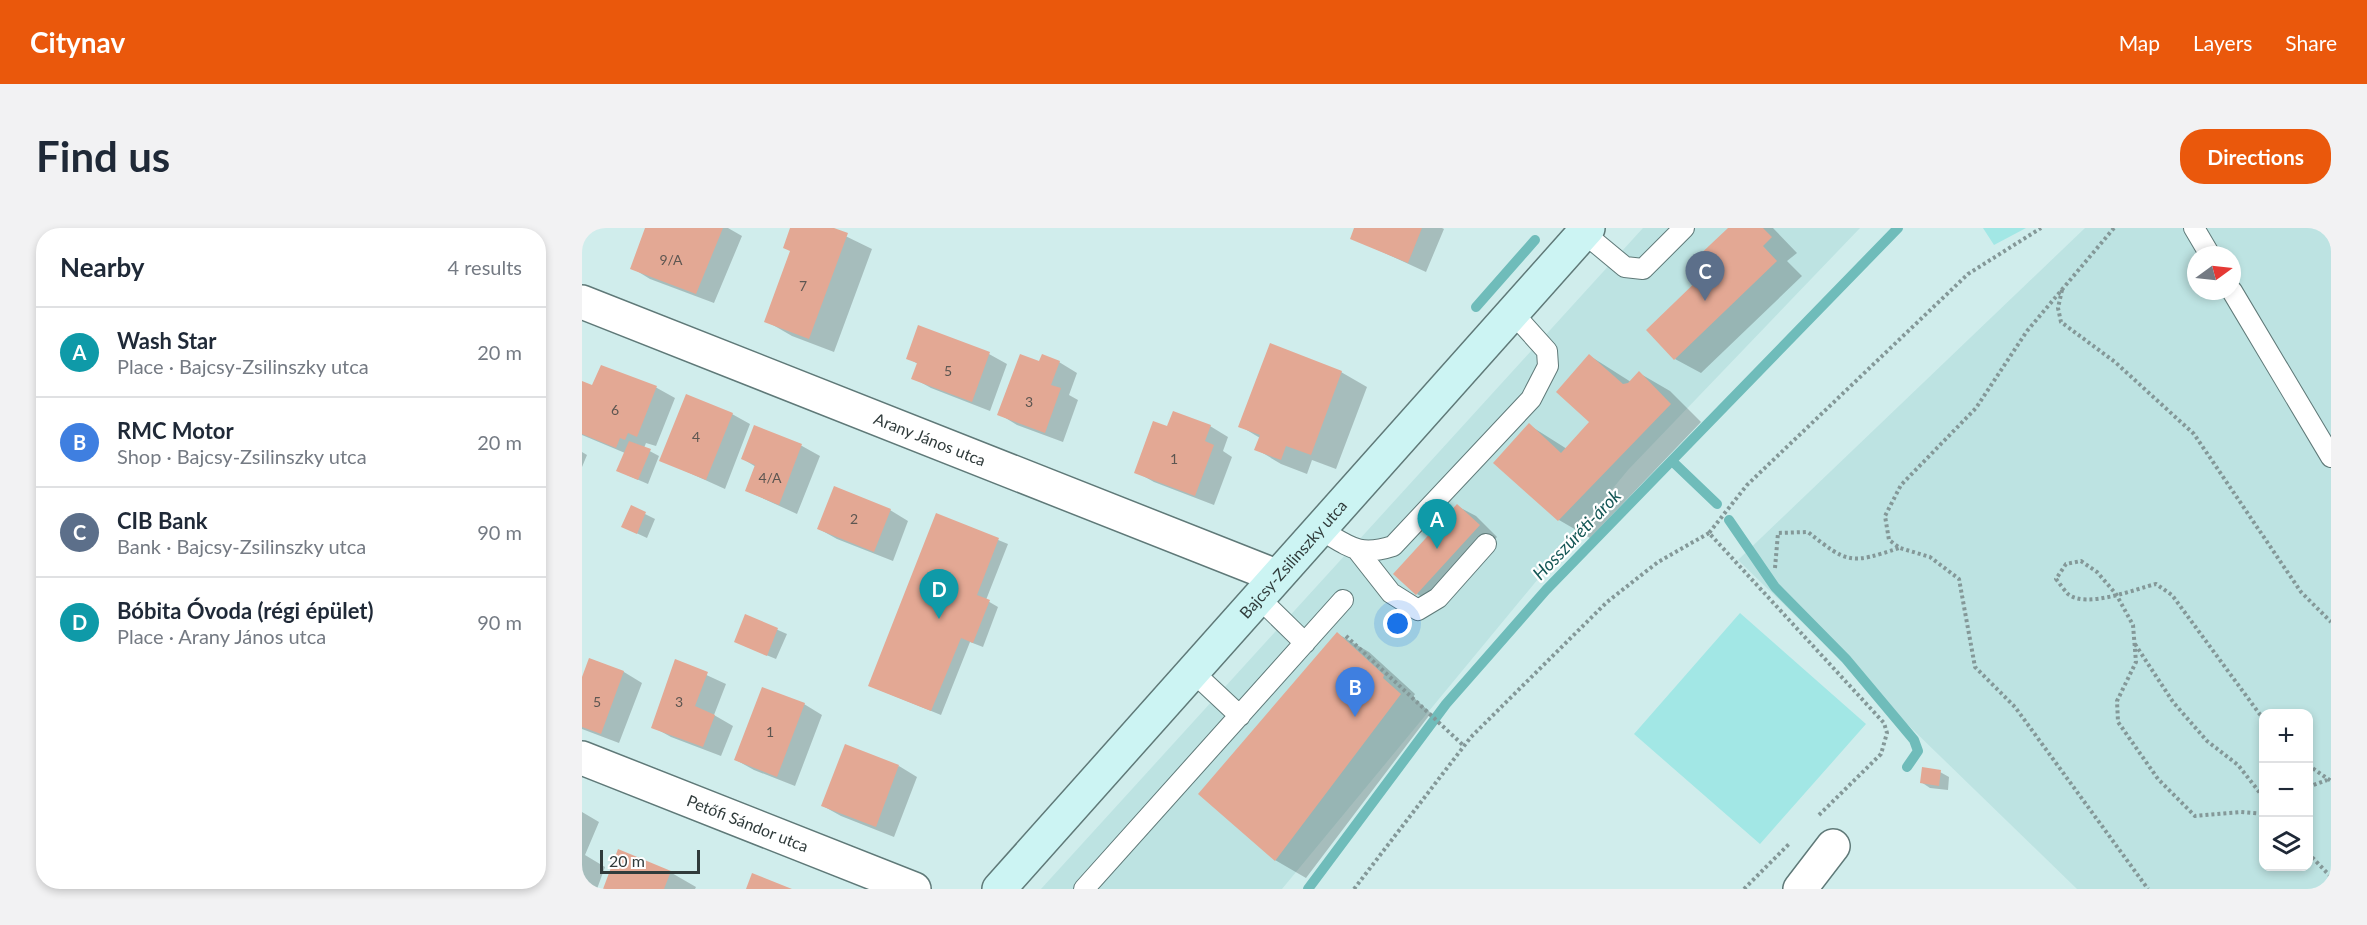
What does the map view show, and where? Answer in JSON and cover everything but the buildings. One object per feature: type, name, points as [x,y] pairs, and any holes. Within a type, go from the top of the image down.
[{"type":"main road","name":"Bajcsy-Zsilinszky utca","points":[[999,889],[1267,586],[1322,530],[1584,230]]},
{"type":"street","name":"Arany János utca","points":[[582,302],[1267,586]]},
{"type":"street","name":"Petőfi Sándor utca","points":[[582,758],[914,889]]},
{"type":"street","points":[[1800,889],[1833,846]]},
{"type":"lane","points":[[1584,230],[1625,267],[1643,269],[1684,228]]},
{"type":"lane","points":[[2194,228],[2205,246]]},
{"type":"lane","points":[[2237,300],[2331,458]]},
{"type":"lane","points":[[1358,551],[1375,552],[1393,546],[1531,399],[1548,366],[1547,351],[1511,311]]},
{"type":"lane","points":[[1322,530],[1358,551],[1391,593],[1418,610],[1438,598],[1486,544]]},
{"type":"lane","points":[[1267,586],[1305,643]]},
{"type":"lane","points":[[1084,889],[1343,600]]},
{"type":"lane","points":[[1192,671],[1240,716]]},
{"type":"path","points":[[1354,889],[1464,746],[1607,602],[1658,562],[1709,533],[1747,486],[1968,274],[2041,228]]},
{"type":"path","points":[[2114,228],[2026,331],[1976,408],[1901,485],[1885,516],[1890,540],[1900,548],[1930,557],[1959,579],[1975,667],[2015,707],[2148,889]]},
{"type":"path","points":[[2063,288],[2058,308],[2061,322],[2115,362],[2194,434],[2301,592],[2331,622]]},
{"type":"path","points":[[1775,568],[1778,533],[1808,532],[1837,556],[1864,559],[1900,548]]},
{"type":"path","points":[[1709,533],[1884,723],[1887,733],[1881,753],[1816,817]]},
{"type":"path","points":[[2259,713],[2172,595],[2156,585],[2116,594],[2093,601],[2069,596],[2056,579],[2066,564],[2081,561],[2097,572],[2116,594],[2133,625],[2136,662],[2117,701],[2118,722],[2158,779],[2195,816],[2240,812],[2259,814]]},
{"type":"path","points":[[1327,618],[1464,746]]},
{"type":"path","points":[[2134,643],[2173,702],[2207,741],[2238,765],[2259,792]]},
{"type":"path","points":[[2313,769],[2329,780]]},
{"type":"path","points":[[2313,785],[2329,780]]},
{"type":"path","points":[[1744,889],[1792,841]]},
{"type":"path","points":[[2313,858],[2331,877]]},
{"type":"shaded area","points":[[1643,228],[1860,228],[1628,470],[1282,889],[1041,889]]},
{"type":"shaded area","points":[[1983,228],[2026,228],[1994,245]]},
{"type":"shaded area","points":[[2085,228],[2331,228],[2331,889],[2077,889],[1738,560]]},
{"type":"shaded area","points":[[1740,613],[1866,724],[1760,844],[1634,734]]},
{"type":"waterway","name":"Hosszúréti-árok","points":[[1308,889],[1446,704],[1546,590],[1898,228]]},
{"type":"waterway","points":[[1476,307],[1535,240]]},
{"type":"waterway","points":[[1672,461],[1717,504]]},
{"type":"waterway","points":[[1729,520],[1775,587],[1846,659],[1914,740],[1918,751],[1907,767]]},
{"type":"place","name":"CIB Bank","points":[[1705,301]]},
{"type":"place","name":"Wash Star","points":[[1437,549]]},
{"type":"place","name":"Bóbita Óvoda (régi épület)","points":[[939,619]]},
{"type":"place","name":"RMC Motor","points":[[1355,717]]}]
